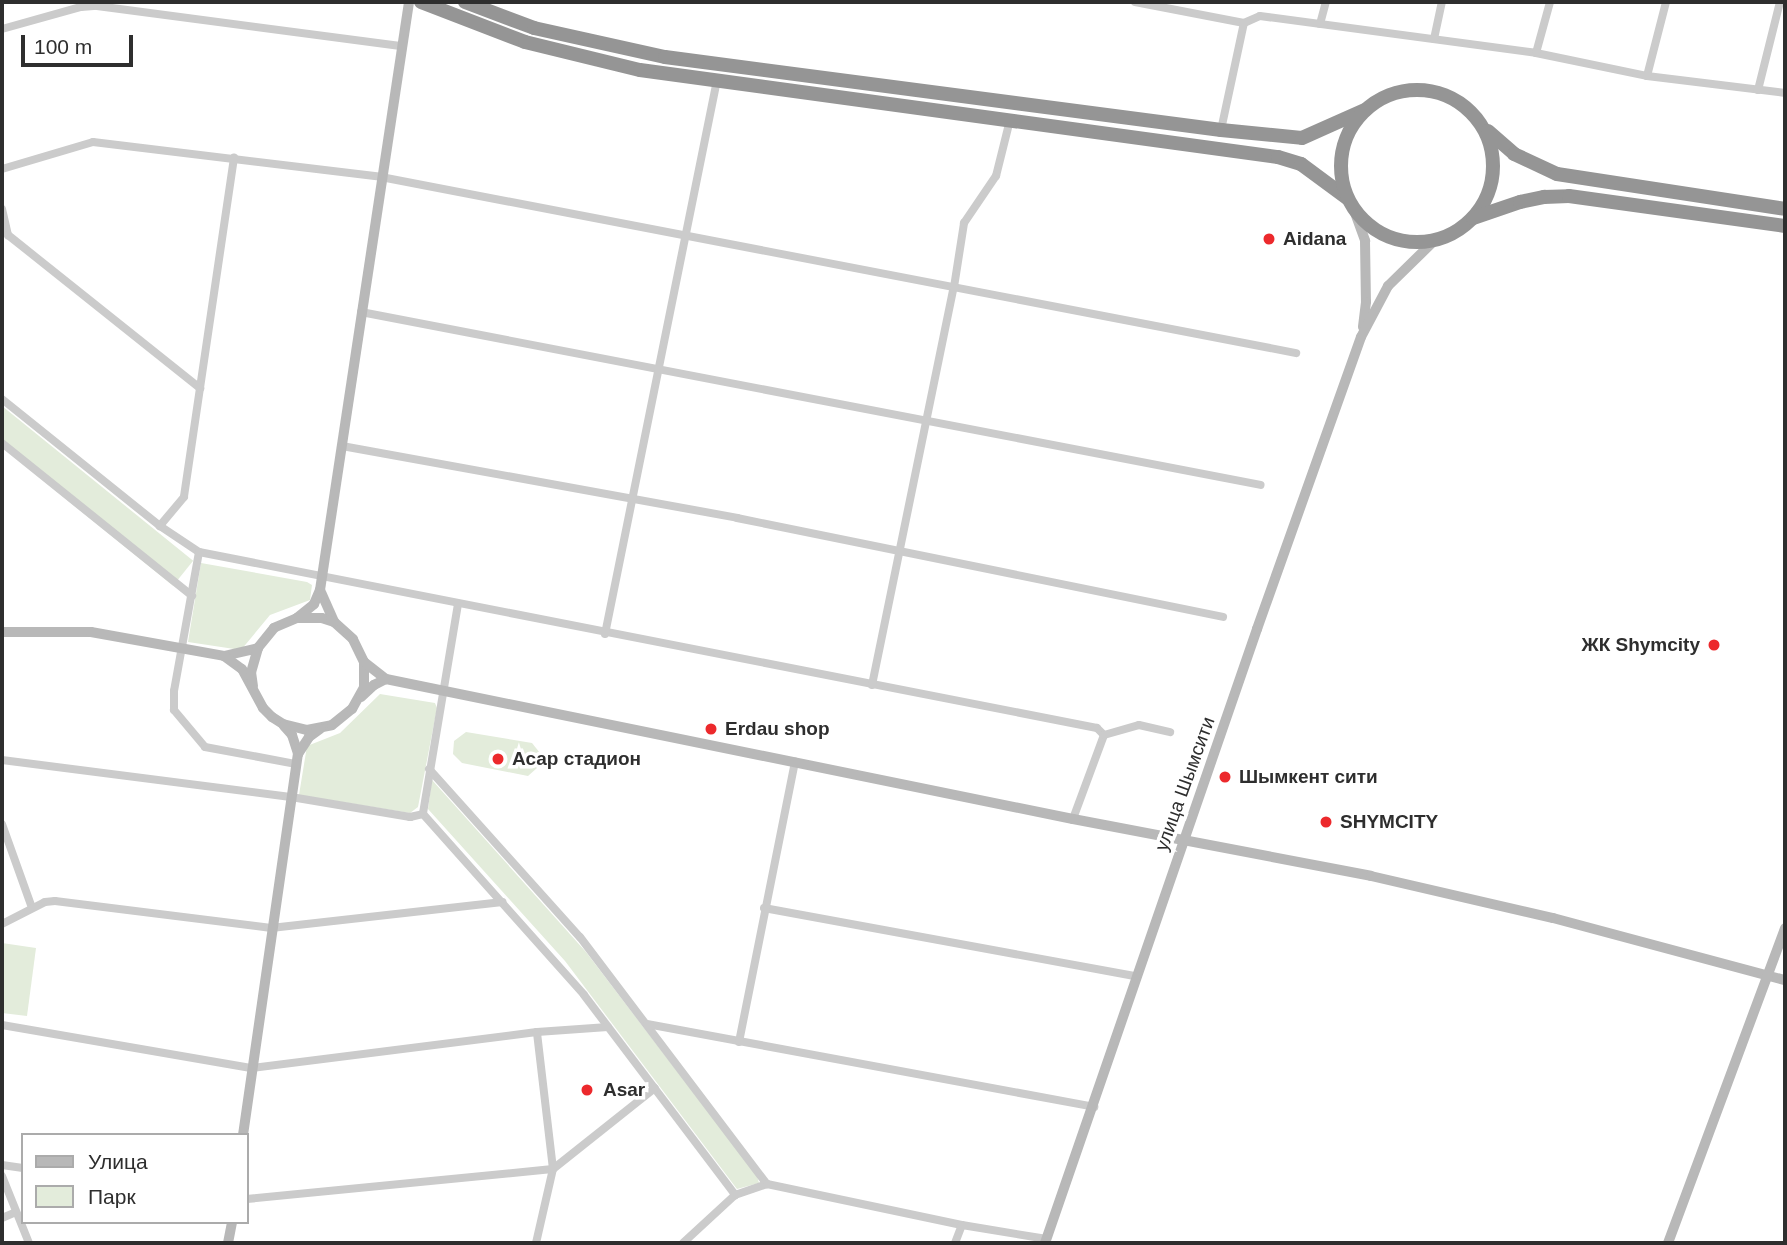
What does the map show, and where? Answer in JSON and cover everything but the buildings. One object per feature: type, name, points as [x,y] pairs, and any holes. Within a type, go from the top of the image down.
[{"type":"highway","points":[[421,2],[553,51],[640,70],[1290,159],[1322,178],[1369,226],[1389,237],[1411,243],[1434,241],[1455,232],[1473,219],[1520,202],[1569,197],[1785,226]]},
{"type":"highway","points":[[465,2],[534,28],[665,57],[1221,130],[1302,138],[1365,110],[1389,95],[1426,90],[1461,104],[1514,154],[1557,174],[1785,209]]},
{"type":"highway","points":[[1350,204],[1341,175],[1342,151],[1350,128],[1365,110]]},
{"type":"highway","points":[[1473,219],[1486,198],[1493,170],[1492,151],[1481,124]]},
{"type":"street","points":[[297,618],[314,604],[320,590],[409,2]]},
{"type":"street","points":[[1135,2],[1206,13],[1244,23],[1260,16],[1536,53],[1647,76],[1785,93]]},
{"type":"street","points":[[1206,13],[1209,2]]},
{"type":"street","points":[[1320,24],[1326,2]]},
{"type":"street","points":[[1434,39],[1442,2]]},
{"type":"street","points":[[1536,53],[1550,2]]},
{"type":"street","points":[[1647,76],[1666,2]]},
{"type":"street","points":[[1758,90],[1780,2]]},
{"type":"street","points":[[2,29],[81,7],[97,6],[402,46]]},
{"type":"street","points":[[1221,130],[1244,23]]},
{"type":"street","points":[[605,634],[717,80]]},
{"type":"street","points":[[872,685],[954,287],[964,223],[996,176],[1010,120]]},
{"type":"street","points":[[2,169],[93,142],[381,177],[1296,353]]},
{"type":"street","points":[[160,526],[184,497],[234,158]]},
{"type":"street","name":"улица Шымсити","points":[[1350,204],[1365,241],[1366,269],[1361,337]]},
{"type":"street","points":[[2,209],[8,235],[200,388]]},
{"type":"street","name":"улица Шымсити","points":[[1046,1241],[1094,1107],[1136,976],[1361,337],[1388,286],[1434,241]]},
{"type":"street","points":[[361,312],[1261,485]]},
{"type":"street","points":[[2,399],[160,526],[199,552],[605,634],[1097,728],[1104,735]]},
{"type":"street","points":[[2,443],[192,596]]},
{"type":"street","points":[[342,446],[633,499],[1223,617]]},
{"type":"street","points":[[199,552],[181,646],[174,710],[205,747],[297,759]]},
{"type":"street","points":[[320,590],[334,622],[354,639],[364,662],[365,674],[359,699]]},
{"type":"street","points":[[458,604],[423,814],[503,902],[608,1027],[736,1195]]},
{"type":"street","points":[[253,686],[253,659],[257,648],[274,628],[309,616],[334,622]]},
{"type":"street","points":[[2,632],[91,632],[181,646],[224,656],[242,668],[263,708],[292,735],[297,759]]},
{"type":"street","points":[[224,656],[257,648]]},
{"type":"street","points":[[364,662],[386,679],[1073,819],[1396,881],[1553,918],[1785,980]]},
{"type":"street","points":[[243,1133],[297,759],[309,737],[343,718],[374,685],[386,679]]},
{"type":"street","points":[[283,724],[307,730],[320,729]]},
{"type":"street","points":[[1104,735],[1139,724],[1170,732]]},
{"type":"street","points":[[1073,819],[1104,735]]},
{"type":"street","points":[[2,760],[291,797],[410,817],[423,814]]},
{"type":"street","points":[[739,1042],[795,762]]},
{"type":"street","points":[[429,769],[580,937],[767,1184]]},
{"type":"street","points":[[2,824],[32,908]]},
{"type":"street","points":[[2,924],[32,908],[55,901],[271,928],[503,902]]},
{"type":"street","points":[[764,908],[1136,976]]},
{"type":"street","points":[[1668,1243],[1785,928]]},
{"type":"street","points":[[647,1024],[1094,1107]]},
{"type":"street","points":[[2,1025],[252,1068],[537,1032],[608,1027]]},
{"type":"street","points":[[536,1243],[553,1169],[537,1032]]},
{"type":"street","points":[[248,1199],[553,1169],[655,1088]]},
{"type":"street","points":[[2,1165],[21,1168]]},
{"type":"street","points":[[2,1176],[21,1224]]},
{"type":"street","points":[[683,1243],[736,1195],[767,1184],[1046,1241]]},
{"type":"street","points":[[2,1218],[16,1212]]},
{"type":"street","points":[[21,1224],[29,1243]]},
{"type":"street","points":[[228,1243],[232,1224]]},
{"type":"street","points":[[955,1243],[962,1225]]},
{"type":"green space","points":[[2,406],[193,561],[173,586],[2,447]]},
{"type":"green space","points":[[201,563],[307,582],[312,585],[310,600],[270,615],[241,650],[188,642]]},
{"type":"green space","points":[[380,694],[435,703],[437,708],[418,807],[410,813],[299,795],[307,746],[340,733]]},
{"type":"green space","name":"Асар стадион","points":[[466,732],[532,743],[540,753],[537,768],[528,776],[462,763],[453,754],[454,741]]},
{"type":"green space","points":[[432,780],[586,952],[757,1176],[759,1183],[737,1189],[565,961],[428,809]]},
{"type":"green space","points":[[2,943],[36,948],[27,1016],[2,1013]]},
{"type":"place","name":"Aidana","points":[[1269,239]]},
{"type":"place","name":"ЖК Shymcity","points":[[1714,645]]},
{"type":"place","name":"Erdau shop","points":[[711,729]]},
{"type":"place","name":"Асар стадион","points":[[498,759]]},
{"type":"place","name":"Шымкент сити","points":[[1225,777]]},
{"type":"place","name":"SHYMCITY","points":[[1326,822]]},
{"type":"place","name":"Asar","points":[[587,1090]]}]
